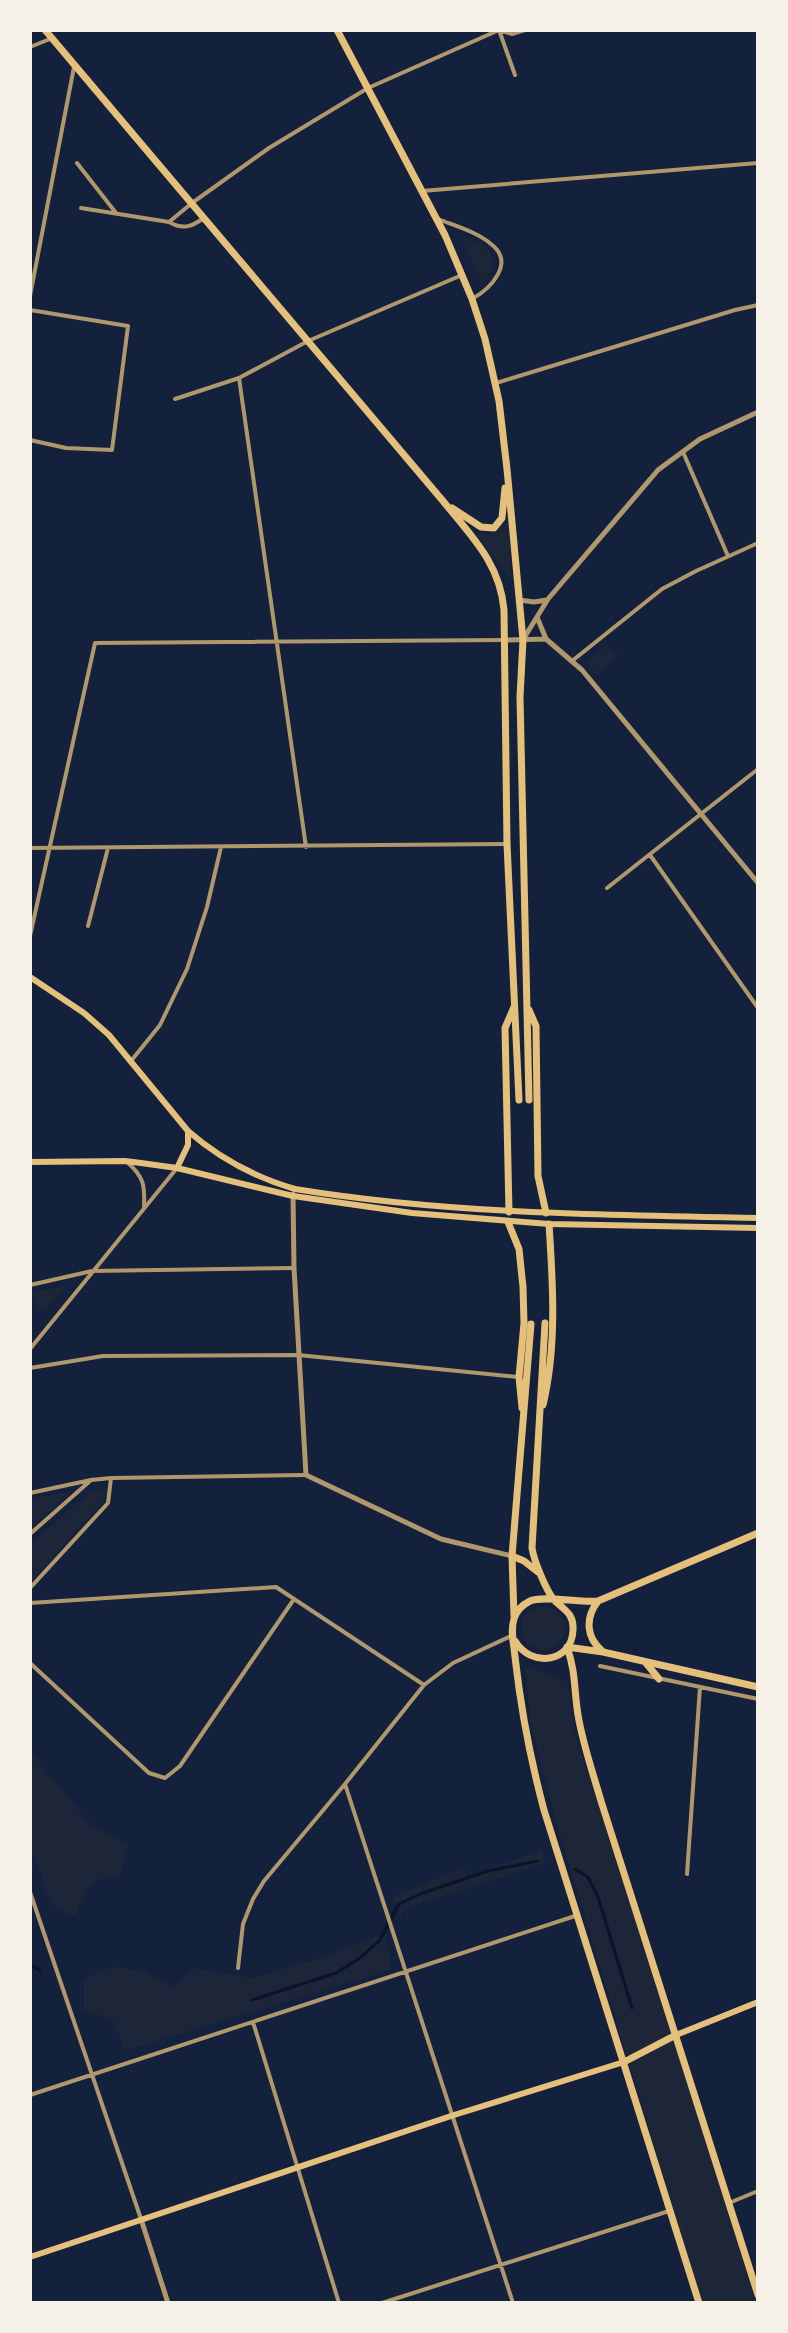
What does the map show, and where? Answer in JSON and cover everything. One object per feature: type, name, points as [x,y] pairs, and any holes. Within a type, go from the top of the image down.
[{"type":"main road","points":[[45,30],[443,501],[495,570],[503,599],[507,844],[519,1100]]},
{"type":"main road","points":[[337,30],[437,218],[472,299],[495,383],[507,469],[523,640],[520,697],[529,1100]]},
{"type":"main road","points":[[443,501],[481,527],[494,528],[502,518],[507,469]]},
{"type":"main road","points":[[30,977],[84,1013],[109,1035],[188,1131],[230,1162],[294,1193],[413,1206],[509,1212],[758,1218]]},
{"type":"main road","points":[[509,1212],[505,1028],[515,1005]]},
{"type":"main road","points":[[526,1005],[536,1026],[538,1176],[546,1213]]},
{"type":"main road","points":[[177,1168],[188,1145],[188,1131]]},
{"type":"main road","points":[[30,1162],[125,1161],[177,1168],[406,1213],[549,1224],[758,1228]]},
{"type":"main road","points":[[508,1222],[519,1249],[523,1287],[524,1323],[519,1377],[524,1426]]},
{"type":"main road","points":[[537,1427],[549,1380],[553,1285],[549,1224]]},
{"type":"main road","points":[[513,1635],[518,1646],[533,1657],[552,1658],[567,1647],[573,1636],[573,1624],[565,1607],[555,1600],[542,1576],[532,1548],[545,1323]]},
{"type":"main road","points":[[531,1324],[512,1556],[513,1635],[521,1715],[544,1810],[699,2303]]},
{"type":"main road","points":[[514,1618],[527,1602],[541,1598],[598,1601],[758,1533]]},
{"type":"main road","points":[[512,1556],[524,1561],[542,1576]]},
{"type":"main road","points":[[598,1601],[591,1612],[589,1629],[593,1642],[603,1652]]},
{"type":"main road","points":[[567,1647],[603,1652],[758,1687]]},
{"type":"main road","points":[[567,1647],[574,1665],[577,1712],[583,1739],[758,2295]]},
{"type":"main road","points":[[574,1665],[582,1649]]},
{"type":"main road","points":[[646,1663],[659,1679]]},
{"type":"main road","points":[[30,2257],[454,2115],[624,2062],[676,2035],[758,2002]]},
{"type":"street","points":[[499,30],[515,75]]},
{"type":"street","points":[[169,222],[279,141],[368,88],[499,30],[512,34],[525,30]]},
{"type":"street","points":[[30,47],[52,38]]},
{"type":"street","points":[[30,296],[74,64]]},
{"type":"street","points":[[422,191],[758,161]]},
{"type":"street","points":[[77,163],[118,215]]},
{"type":"street","points":[[81,208],[169,222],[187,228],[204,218]]},
{"type":"street","points":[[437,218],[490,243],[499,254],[498,276],[489,288],[472,299]]},
{"type":"street","points":[[175,399],[239,378],[308,341],[462,275]]},
{"type":"street","points":[[495,383],[758,305]]},
{"type":"street","points":[[30,310],[128,326],[112,450],[66,448],[30,440]]},
{"type":"street","points":[[239,378],[306,847]]},
{"type":"street","points":[[523,640],[548,599],[648,481],[682,451],[758,412]]},
{"type":"street","points":[[682,451],[728,556]]},
{"type":"street","points":[[572,661],[662,589],[758,543]]},
{"type":"street","points":[[519,600],[534,602],[548,599]]},
{"type":"street","points":[[537,617],[546,639],[572,661],[758,883]]},
{"type":"street","points":[[30,936],[95,643],[546,639]]},
{"type":"street","points":[[607,888],[758,769]]},
{"type":"street","points":[[30,848],[507,844]]},
{"type":"street","points":[[131,1061],[160,1025],[187,969],[207,907],[221,847]]},
{"type":"street","points":[[88,926],[108,848]]},
{"type":"street","points":[[650,855],[758,1008]]},
{"type":"street","points":[[125,1161],[142,1180],[144,1209]]},
{"type":"street","points":[[30,1349],[177,1168]]},
{"type":"street","points":[[294,1193],[294,1268],[306,1475]]},
{"type":"street","points":[[30,1285],[92,1271],[294,1268]]},
{"type":"street","points":[[30,1368],[103,1356],[298,1355],[519,1377]]},
{"type":"street","points":[[30,1493],[111,1478],[306,1475],[441,1539],[512,1556]]},
{"type":"street","points":[[30,1588],[108,1503],[111,1478]]},
{"type":"street","points":[[30,1534],[91,1480]]},
{"type":"street","points":[[30,1603],[276,1587],[424,1685]]},
{"type":"street","points":[[30,1663],[149,1773],[165,1778],[180,1766],[294,1599]]},
{"type":"street","points":[[238,1968],[243,1924],[264,1881],[424,1685],[453,1663],[513,1635]]},
{"type":"street","points":[[600,1666],[758,1699]]},
{"type":"street","points":[[687,1874],[700,1687]]},
{"type":"street","points":[[345,1784],[513,2303]]},
{"type":"street","points":[[30,1892],[168,2303]]},
{"type":"street","points":[[30,2095],[578,1915]]},
{"type":"street","points":[[253,2022],[339,2303]]},
{"type":"street","points":[[729,2203],[758,2191]]},
{"type":"street","points":[[382,2303],[670,2210]]},
{"type":"shaded area","points":[[461,237],[478,242],[490,253],[492,267],[482,283]]},
{"type":"shaded area","points":[[509,522],[512,582],[476,534],[494,534]]},
{"type":"shaded area","points":[[607,644],[618,656],[597,675],[586,663]]},
{"type":"shaded area","points":[[66,1286],[42,1314],[30,1295],[30,1292]]},
{"type":"shaded area","points":[[92,1491],[108,1491],[105,1499],[30,1583],[30,1544]]},
{"type":"shaded area","points":[[72,1492],[30,1528],[30,1498]]},
{"type":"shaded area","points":[[543,1606],[559,1612],[565,1628],[559,1644],[543,1650],[527,1644],[521,1628],[527,1612]]},
{"type":"shaded area","points":[[527,1666],[566,1681],[568,1685],[576,1739],[676,2035],[756,2303],[702,2303],[698,2292],[554,1814],[530,1721]]},
{"type":"shaded area","points":[[30,1751],[90,1824],[129,1844],[119,1877],[95,1882],[75,1916],[59,1911],[49,1900],[30,1850]]},
{"type":"shaded area","points":[[542,1850],[546,1863],[404,1909],[400,1919],[393,1896],[464,1868],[467,1877]]},
{"type":"shaded area","points":[[384,1934],[392,1969],[125,2051],[113,2020],[84,2010],[84,1981],[106,1969],[129,1969],[174,1987],[193,1968],[253,1978]]},
{"type":"waterway","points":[[252,2000],[336,1973],[360,1958],[380,1940],[399,1904],[488,1871],[537,1861]]},
{"type":"waterway","points":[[575,1869],[588,1877],[598,1897],[632,2008]]},
{"type":"waterway","points":[[30,1964],[40,1971]]}]
